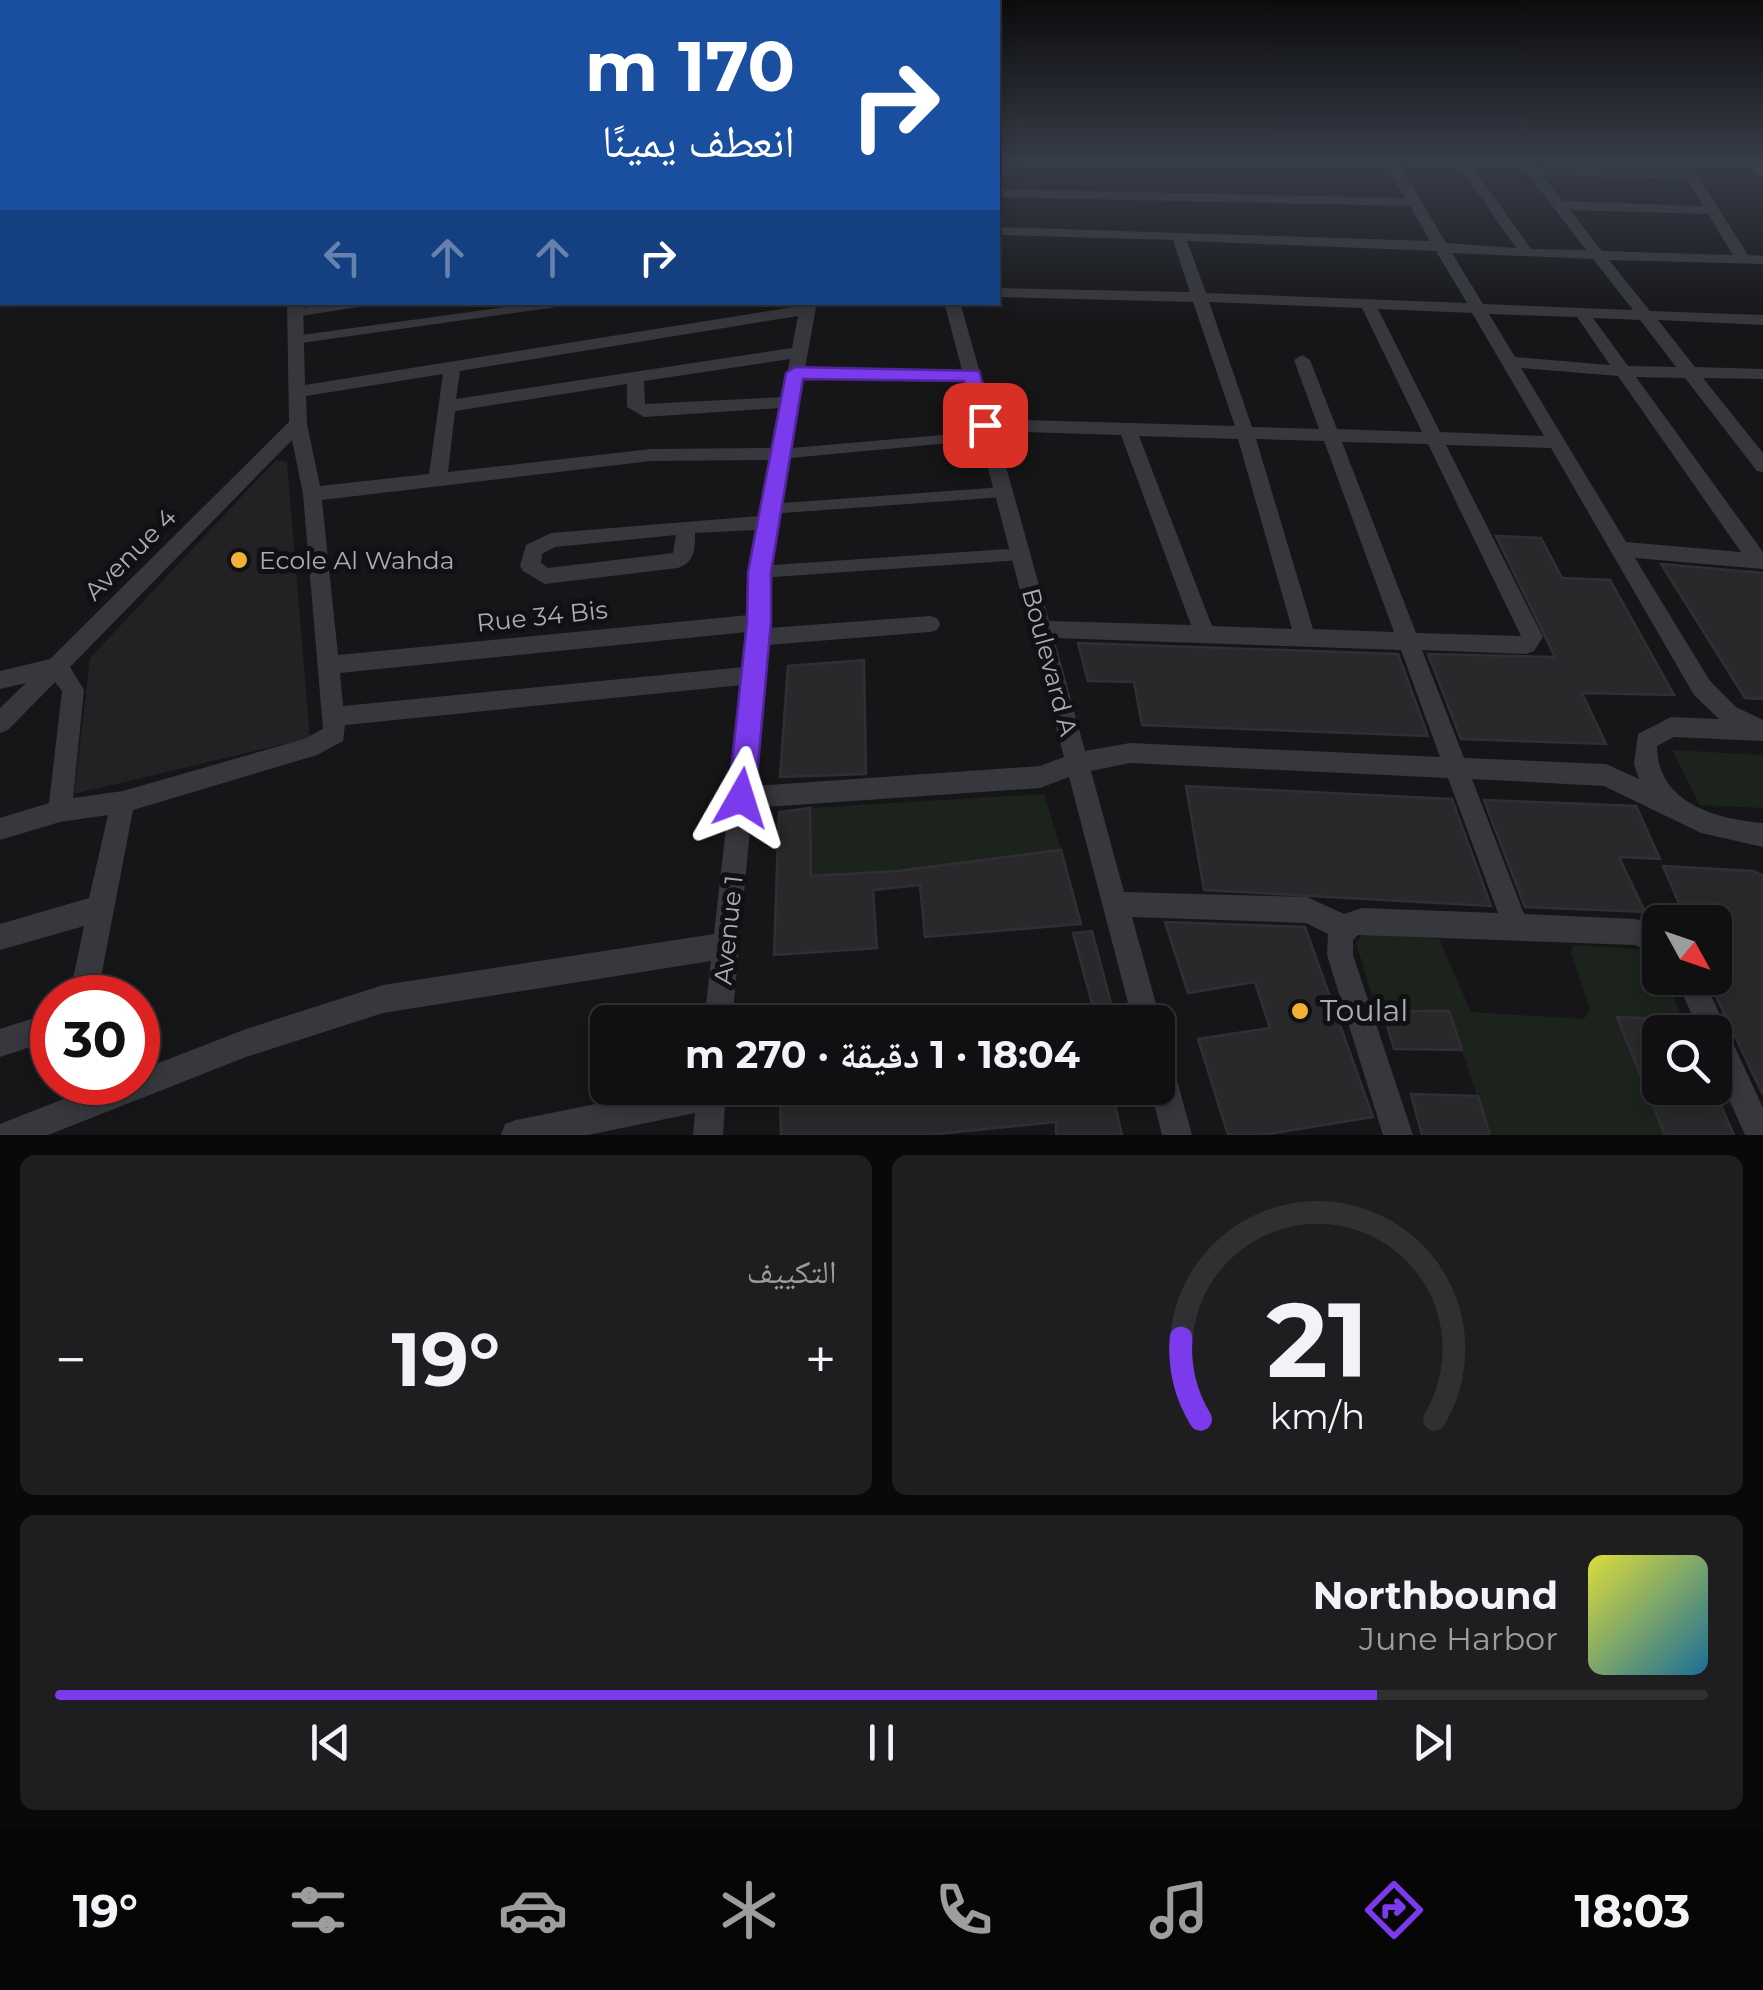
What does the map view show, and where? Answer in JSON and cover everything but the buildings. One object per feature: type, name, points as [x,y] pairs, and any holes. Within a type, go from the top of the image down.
[{"type":"street","points":[[1422,215],[1702,688],[1728,714],[1763,731]]},
{"type":"street","points":[[1500,215],[1526,252]]},
{"type":"street","points":[[1565,215],[1763,466]]},
{"type":"street","points":[[1716,215],[1744,260]]},
{"type":"street","points":[[1000,231],[1415,243],[1598,256],[1763,260]]},
{"type":"street","points":[[1179,237],[1246,434],[1306,638]]},
{"type":"street","points":[[1000,293],[1763,320]]},
{"type":"street","points":[[1040,628],[1526,645],[1532,637],[1368,304]]},
{"type":"street","points":[[0,829],[60,811],[123,802],[322,744],[335,734],[312,494],[298,424],[294,340],[295,308],[333,305]]},
{"type":"street","points":[[294,340],[548,305]]},
{"type":"street","name":"Boulevard A","points":[[953,305],[1142,1005]]},
{"type":"street","points":[[295,392],[808,306]]},
{"type":"street","name":"Avenue 1","points":[[720,1005],[754,675],[760,572],[808,306]]},
{"type":"street","points":[[1581,312],[1760,561]]},
{"type":"street","points":[[1302,360],[1517,929]]},
{"type":"street","points":[[448,406],[636,376],[798,362],[972,376]]},
{"type":"street","points":[[1509,362],[1622,371],[1763,374]]},
{"type":"street","points":[[438,478],[452,367]]},
{"type":"street","points":[[636,376],[636,407],[644,411],[790,402]]},
{"type":"street","name":"Avenue 4","points":[[0,723],[298,424]]},
{"type":"street","points":[[1128,428],[1204,632]]},
{"type":"street","points":[[312,494],[651,455],[780,454],[987,430],[1128,428],[1556,442]]},
{"type":"street","points":[[686,526],[685,553],[678,560],[545,576],[530,566],[532,550],[544,542],[768,516],[1004,492]]},
{"type":"street","points":[[1620,548],[1760,561]]},
{"type":"street","points":[[760,572],[1020,554]]},
{"type":"street","name":"Rue 34 Bis","points":[[330,665],[758,630],[930,624]]},
{"type":"street","points":[[0,680],[57,666],[73,690],[60,811]]},
{"type":"street","points":[[336,716],[754,675]]},
{"type":"street","points":[[1689,728],[1705,712],[1702,688]]},
{"type":"street","points":[[1606,775],[1629,760],[1646,741],[1671,728],[1763,731]]},
{"type":"street","points":[[1646,741],[1647,771],[1677,809]]},
{"type":"street","points":[[741,798],[1040,777],[1077,763],[1130,753],[1606,775],[1712,828],[1763,847]]},
{"type":"street","points":[[87,975],[123,802]]},
{"type":"street","points":[[1733,834],[1763,835]]},
{"type":"street","points":[[1115,904],[1307,910],[1345,928]]},
{"type":"street","points":[[0,936],[100,908]]},
{"type":"street","points":[[1398,1135],[1340,955],[1340,935],[1345,928],[1362,921],[1642,934]]},
{"type":"street","points":[[10,1135],[246,1043],[383,1000],[727,945]]},
{"type":"street","points":[[0,1043],[30,1033]]},
{"type":"street","points":[[1732,1074],[1760,1135]]},
{"type":"street","points":[[516,1135],[649,1105]]},
{"type":"street","points":[[708,1135],[710,1105]]},
{"type":"street","points":[[1169,1105],[1177,1135]]},
{"type":"shaded area","name":"Ecole Al Wahda","points":[[276,460],[287,462],[310,738],[74,794],[90,658]]},
{"type":"shaded area","points":[[1672,750],[1763,755],[1763,808],[1700,805]]},
{"type":"shaded area","points":[[1044,794],[1061,850],[918,869],[811,876],[810,808]]},
{"type":"shaded area","points":[[1363,934],[1439,939],[1471,1012],[1584,1019],[1590,1009],[1571,952],[1573,945],[1642,949],[1642,995],[1673,995],[1681,1015],[1619,1017],[1642,1076],[1642,1105],[1653,1105],[1665,1135],[1490,1135],[1449,1011],[1376,1008],[1356,943]]},
{"type":"place","name":"Ecole Al Wahda","points":[[239,560]]},
{"type":"place","name":"Toulal","points":[[1300,1011]]},
{"type":"route","points":[[741,798],[759,622],[760,572],[795,373],[972,376],[985,425]]}]
